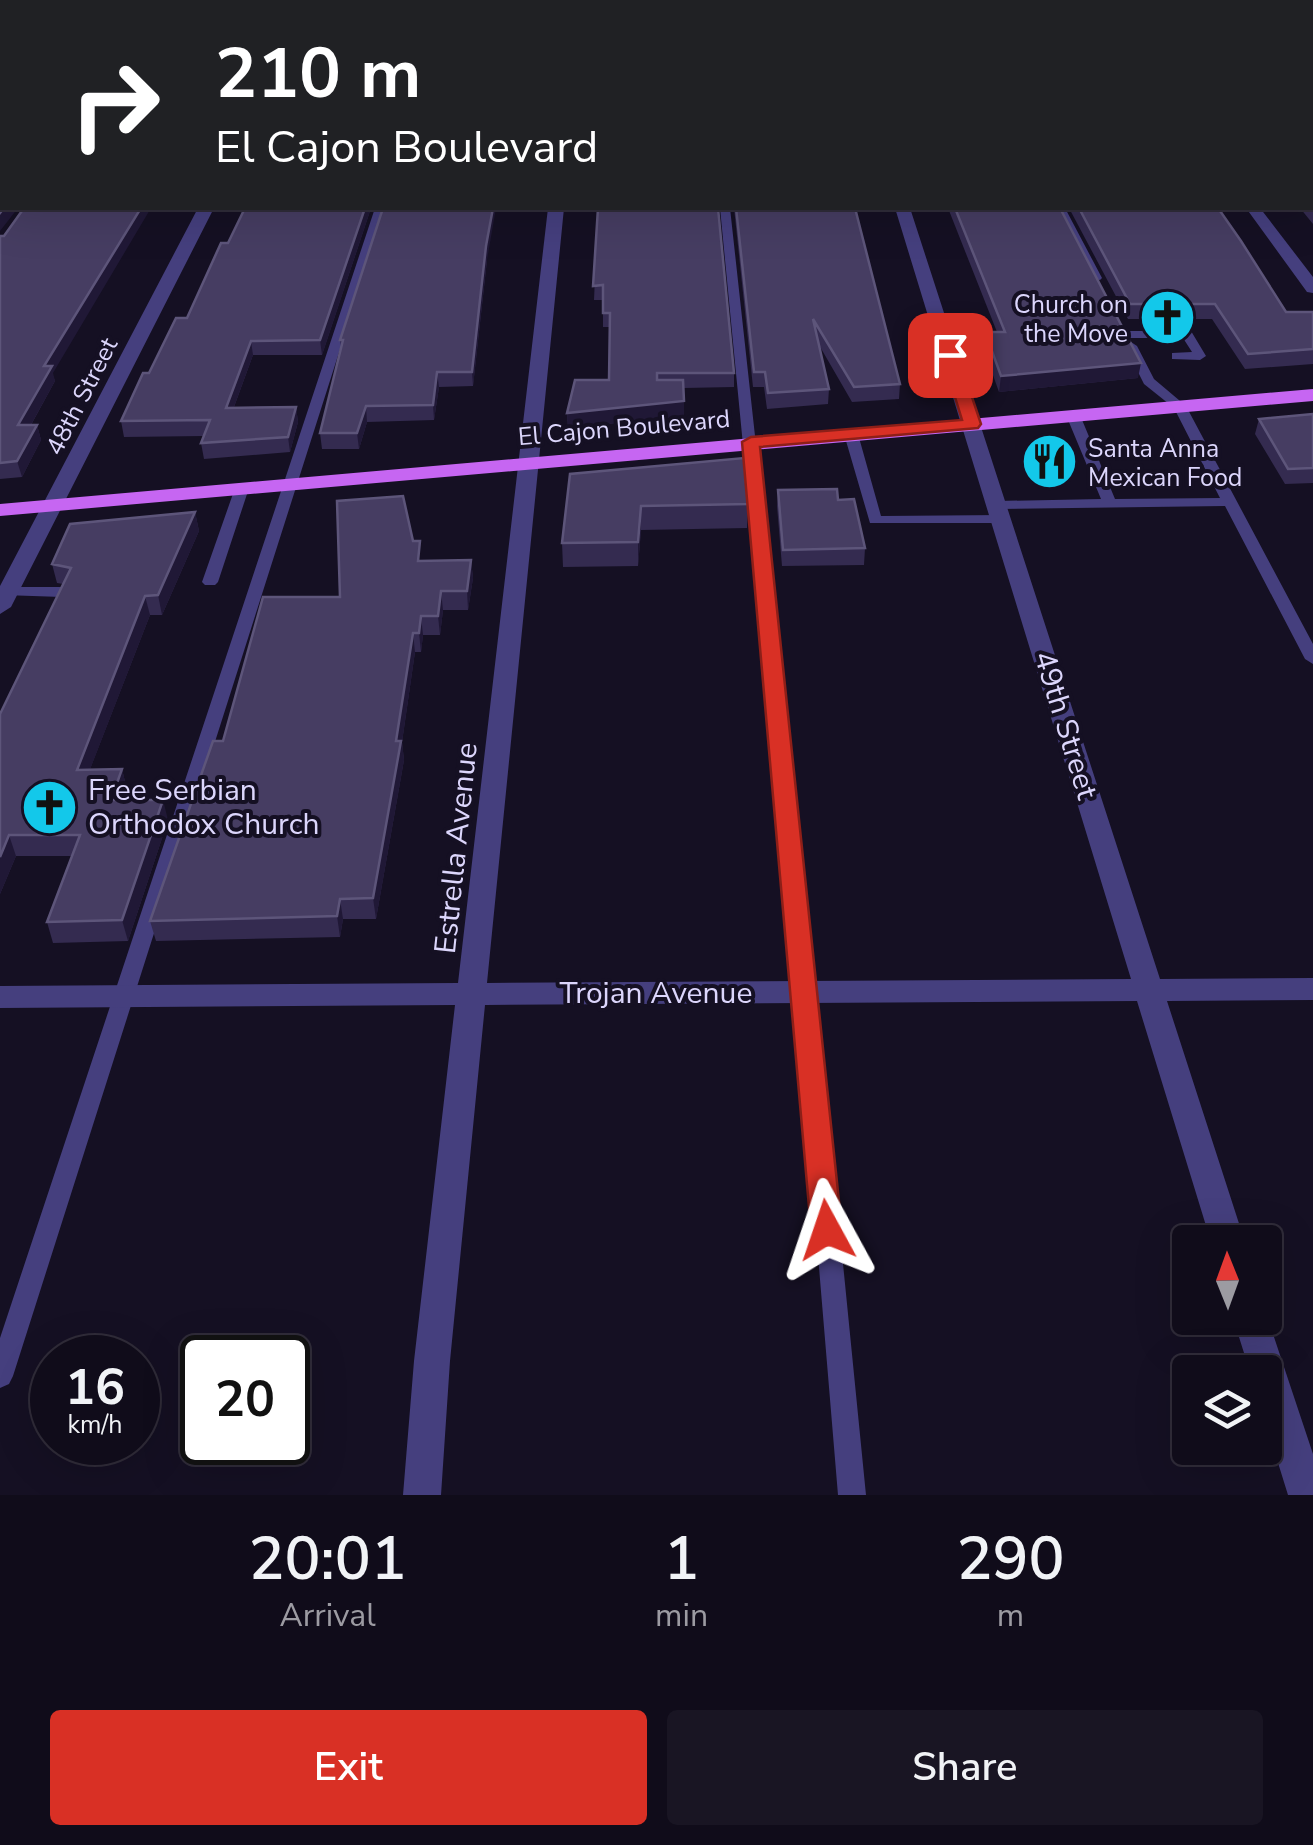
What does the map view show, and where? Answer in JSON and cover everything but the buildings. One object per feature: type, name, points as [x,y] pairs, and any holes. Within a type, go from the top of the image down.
[{"type":"main road","name":"El Cajon Boulevard","points":[[0,510],[1313,395]]},
{"type":"street","name":"48th Street","points":[[4,599],[205,210]]},
{"type":"street","name":"Estrella Avenue","points":[[422,1495],[432,1361],[556,210]]},
{"type":"street","name":"49th Street","points":[[904,210],[1223,1225]]},
{"type":"street","points":[[1254,210],[1313,288]]},
{"type":"street","name":"Trojan Avenue","points":[[0,997],[1313,988]]},
{"type":"street","points":[[1257,1335],[1307,1495]]},
{"type":"lane","points":[[0,1376],[379,210]]},
{"type":"lane","points":[[726,210],[806,992],[852,1495]]},
{"type":"lane","points":[[1061,210],[1101,287]]},
{"type":"lane","points":[[1117,319],[1149,381],[1179,406],[1313,659]]},
{"type":"lane","points":[[1125,335],[1186,334],[1200,356],[1176,356]]},
{"type":"lane","points":[[1073,416],[1110,504]]},
{"type":"lane","points":[[851,434],[875,520],[1110,504],[1230,502]]},
{"type":"lane","points":[[210,582],[242,488]]},
{"type":"lane","points":[[4,599],[62,592]]},
{"type":"place","name":"Church on the Move","points":[[1167,318]]},
{"type":"place","name":"Santa Anna Mexican Food","points":[[1049,462]]},
{"type":"place","name":"Free Serbian Orthodox Church","points":[[49,807]]},
{"type":"route","points":[[827,1230],[751,442],[972,424],[950,355]]}]
